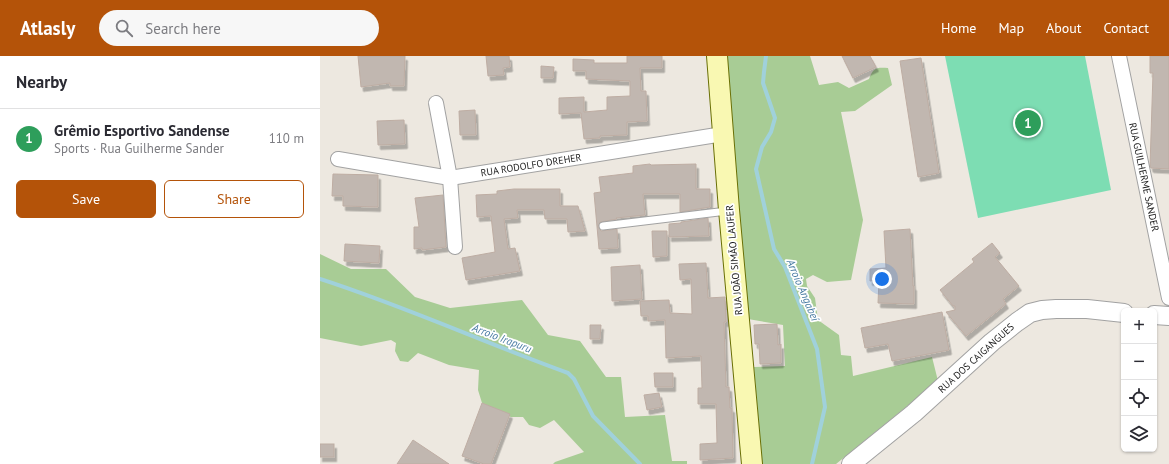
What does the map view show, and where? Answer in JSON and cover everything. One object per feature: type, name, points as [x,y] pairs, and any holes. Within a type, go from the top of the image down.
[{"type":"main road","name":"RUA JOÃO SIMÃO LAUFER","points":[[717,56],[729,210],[752,464]]},
{"type":"street","name":"RUA GUILHERME SANDER","points":[[1119,56],[1169,298]]},
{"type":"street","points":[[436,103],[450,178],[455,247]]},
{"type":"street","name":"RUA RODOLFO DREHER","points":[[338,159],[450,178],[723,134]]},
{"type":"street","name":"RUA DOS CAIGANGUES","points":[[857,462],[914,413],[992,342],[1030,313],[1056,309],[1087,309],[1121,312]]},
{"type":"street","points":[[1157,315],[1169,316]]},
{"type":"lane","points":[[603,226],[729,210]]},
{"type":"green space","points":[[724,56],[810,56],[819,85],[838,82],[849,88],[869,79],[874,70],[888,68],[892,85],[855,111],[841,112],[863,220],[851,280],[827,282],[813,275],[806,279],[807,286],[815,298],[818,320],[839,335],[841,355],[851,356],[853,376],[932,357],[938,381],[836,464],[762,464],[754,367],[785,366],[783,325],[748,319]]},
{"type":"green space","points":[[945,56],[1085,56],[1111,190],[978,218]]},
{"type":"green space","points":[[320,254],[351,269],[386,269],[415,297],[450,308],[522,300],[548,335],[580,341],[606,377],[621,377],[625,417],[665,415],[672,461],[687,461],[687,464],[553,464],[584,452],[554,420],[540,428],[529,425],[523,417],[511,417],[482,403],[478,390],[479,370],[449,365],[418,353],[408,362],[400,361],[395,351],[396,343],[391,340],[361,346],[320,338]]},
{"type":"building","points":[[358,56],[405,56],[404,86],[390,86],[390,83],[361,87]]},
{"type":"building","points":[[486,56],[509,56],[510,67],[503,68],[504,75],[488,76]]},
{"type":"building","points":[[627,56],[662,56],[662,68],[640,68],[641,91],[646,91],[647,121],[627,122],[627,135],[600,136],[600,138],[584,139],[581,113],[559,114],[559,98],[584,97],[584,112],[607,110],[607,97],[630,96],[630,81],[586,79],[586,71],[573,71],[573,59],[594,60],[594,63],[627,63]]},
{"type":"building","points":[[842,56],[870,56],[876,67],[853,78]]},
{"type":"building","points":[[1150,56],[1169,56],[1169,169],[1151,168],[1150,166],[1153,73],[1150,73]]},
{"type":"building","points":[[921,58],[939,173],[918,177],[900,61]]},
{"type":"building","points":[[541,66],[554,67],[553,78],[541,78]]},
{"type":"building","points":[[475,110],[476,135],[460,135],[459,111]]},
{"type":"building","points":[[404,120],[405,144],[378,145],[377,121]]},
{"type":"building","points":[[650,164],[696,164],[696,189],[710,189],[710,207],[680,212],[680,194],[643,194],[645,215],[616,218],[617,219],[600,222],[598,227],[601,231],[617,229],[618,248],[599,249],[594,193],[601,192],[599,177],[633,173],[633,166]]},
{"type":"building","points":[[333,174],[378,175],[378,207],[343,206],[343,196],[332,196]]},
{"type":"building","points":[[514,189],[560,189],[560,206],[578,206],[585,231],[568,232],[567,219],[545,219],[544,210],[517,210],[518,218],[504,219],[508,249],[515,248],[520,271],[466,280],[462,258],[495,252],[491,216],[477,217],[476,195],[497,194],[497,191]]},
{"type":"building","points":[[443,195],[446,247],[422,250],[422,248],[414,249],[414,227],[419,227],[415,198]]},
{"type":"building","points":[[708,218],[709,236],[669,237],[669,224]]},
{"type":"building","points":[[910,229],[914,304],[878,303],[879,280],[870,281],[870,269],[886,268],[884,231]]},
{"type":"building","points":[[652,231],[667,231],[667,256],[653,257]]},
{"type":"building","points":[[992,243],[1000,253],[995,257],[1019,286],[1003,299],[1006,304],[966,336],[946,312],[955,310],[955,306],[953,306],[940,290],[974,262],[972,259]]},
{"type":"building","points":[[345,244],[380,246],[379,263],[344,261]]},
{"type":"building","points":[[706,263],[708,298],[725,297],[726,322],[724,322],[726,387],[729,387],[730,408],[732,408],[733,458],[700,460],[700,444],[717,443],[716,404],[698,404],[698,388],[702,388],[701,356],[666,358],[665,320],[648,321],[648,316],[641,316],[640,301],[669,300],[670,313],[692,314],[691,279],[680,280],[679,264]]},
{"type":"building","points":[[640,265],[642,299],[612,301],[611,267]]},
{"type":"building","points":[[942,312],[949,350],[892,361],[888,344],[865,348],[861,328]]},
{"type":"building","points":[[777,324],[778,345],[781,344],[781,363],[760,364],[759,344],[755,344],[754,325]]},
{"type":"building","points":[[590,325],[601,325],[600,339],[590,339]]},
{"type":"building","points":[[654,373],[673,373],[673,387],[655,387]]},
{"type":"building","points":[[659,393],[662,407],[647,410],[644,395]]},
{"type":"building","points":[[482,403],[510,414],[491,464],[484,464],[462,456]]},
{"type":"building","points":[[413,440],[449,464],[397,464]]},
{"type":"building","points":[[320,444],[334,444],[334,457],[320,457]]},
{"type":"waterway","name":"Arroio Angabeí","points":[[766,56],[763,83],[775,118],[771,132],[762,147],[756,169],[774,249],[785,267],[817,349],[825,407],[812,464]]},
{"type":"waterway","name":"Arroio Irapuru","points":[[320,279],[383,301],[568,373],[574,379],[593,416],[640,464]]},
{"type":"place","name":"Grêmio Esportivo Sandense","points":[[1028,123]]}]
